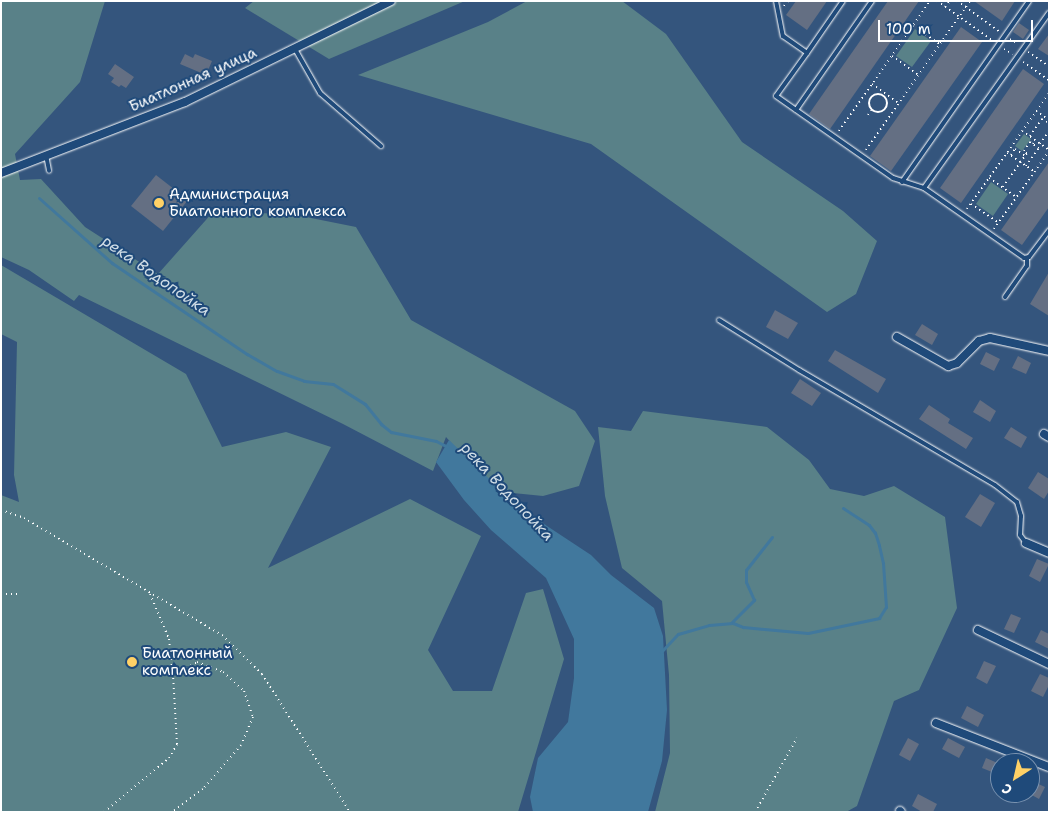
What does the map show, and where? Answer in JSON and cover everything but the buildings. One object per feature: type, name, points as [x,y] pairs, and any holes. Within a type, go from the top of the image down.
[{"type":"street","name":"Биатлонная улица","points":[[1,173],[185,102],[391,1]]},
{"type":"street","points":[[897,337],[948,366],[957,363],[979,341],[990,338],[1049,351]]},
{"type":"street","points":[[1026,543],[1049,553]]},
{"type":"street","points":[[978,630],[1049,664]]},
{"type":"street","points":[[936,723],[1049,767]]},
{"type":"lane","points":[[776,1],[783,36],[807,53]]},
{"type":"lane","points":[[843,1],[776,96],[895,180],[924,188],[1027,259]]},
{"type":"lane","points":[[796,110],[872,1]]},
{"type":"lane","points":[[902,182],[1029,1]]},
{"type":"lane","points":[[924,188],[1049,13]]},
{"type":"lane","points":[[295,49],[320,93],[381,146]]},
{"type":"lane","points":[[46,155],[50,172]]},
{"type":"lane","points":[[1005,297],[1027,266],[1027,259],[1049,230]]},
{"type":"lane","points":[[719,320],[799,370],[996,485],[1018,502],[1021,516],[1020,535],[1026,543]]},
{"type":"path","points":[[835,137],[930,1]]},
{"type":"path","points":[[945,7],[950,1]]},
{"type":"path","points":[[862,156],[970,1]]},
{"type":"path","points":[[913,26],[940,44]]},
{"type":"path","points":[[892,56],[918,75]]},
{"type":"path","points":[[872,84],[898,103]]},
{"type":"path","points":[[876,93],[884,94],[887,101],[886,108],[879,112],[872,110],[868,104],[870,97],[876,93]]},
{"type":"path","points":[[963,215],[1049,93]]},
{"type":"path","points":[[868,115],[872,110]]},
{"type":"path","points":[[1036,111],[1048,121]]},
{"type":"path","points":[[1030,136],[1042,118],[1048,121]]},
{"type":"path","points":[[990,234],[1049,150],[1022,131]]},
{"type":"path","points":[[1040,144],[1049,131]]},
{"type":"path","points":[[1033,144],[1036,141]]},
{"type":"path","points":[[1026,166],[1033,157],[1039,148],[1030,142],[1024,150],[1033,157]]},
{"type":"path","points":[[1011,155],[1015,149],[1025,156]]},
{"type":"path","points":[[1007,153],[1034,172]]},
{"type":"path","points":[[1003,187],[1027,153]]},
{"type":"path","points":[[989,178],[1016,197]]},
{"type":"path","points":[[971,204],[998,223]]},
{"type":"path","points":[[1,510],[24,518],[150,594],[222,634],[262,674],[350,811]]},
{"type":"path","points":[[1,594],[20,594]]},
{"type":"path","points":[[104,812],[168,758],[177,744],[169,639],[150,594]]},
{"type":"path","points":[[173,675],[197,662],[223,672],[244,691],[253,717],[241,745],[203,789],[173,812]]},
{"type":"path","points":[[755,812],[797,738]]},
{"type":"green space","points":[[1,1],[105,1],[80,82],[15,154],[20,180],[41,179],[85,227],[158,274],[213,212],[291,214],[356,227],[411,320],[575,411],[595,441],[579,486],[543,496],[503,492],[477,472],[446,437],[433,471],[343,424],[79,295],[74,301],[29,270],[1,257]]},
{"type":"green space","points":[[254,1],[465,1],[329,59],[245,8]]},
{"type":"green space","points":[[527,1],[622,1],[666,34],[742,142],[843,211],[877,241],[856,294],[827,312],[591,144],[358,75],[488,22]]},
{"type":"green space","points":[[915,29],[931,41],[912,67],[896,56]]},
{"type":"green space","points":[[1024,134],[1031,139],[1022,151],[1015,146]]},
{"type":"green space","points":[[991,182],[1008,194],[993,216],[976,204]]},
{"type":"green space","points":[[1,265],[186,374],[222,447],[286,432],[331,447],[268,568],[410,499],[481,536],[428,650],[453,691],[492,691],[526,593],[543,589],[564,659],[518,812],[1,812],[1,495],[19,502],[14,475],[17,342],[1,334]]},
{"type":"green space","points":[[643,411],[767,427],[809,460],[830,489],[864,496],[894,486],[945,517],[957,608],[919,690],[894,701],[857,806],[846,812],[655,812],[670,753],[669,675],[662,601],[622,568],[605,496],[598,427],[631,431]]},
{"type":"water","points":[[449,440],[504,493],[547,526],[591,555],[611,575],[654,608],[663,636],[667,710],[662,761],[648,812],[533,812],[530,797],[538,758],[568,722],[574,678],[574,639],[546,578],[491,530],[464,500],[436,462]]},
{"type":"waterway","name":"река Водопойка","points":[[39,198],[112,263],[247,354],[277,371],[304,381],[333,384],[365,404],[381,424],[391,432],[436,441],[448,447]]},
{"type":"waterway","points":[[661,652],[678,634],[709,625],[733,623],[743,627],[808,633],[879,618],[886,607],[883,563],[879,545],[875,533],[869,525],[843,508]]},
{"type":"waterway","points":[[731,623],[754,600],[746,582],[746,570],[772,537]]},
{"type":"place","name":"Администрация Биатлонного комплекса","points":[[159,203]]},
{"type":"place","name":"Биатлонный комплекс","points":[[132,662]]}]
